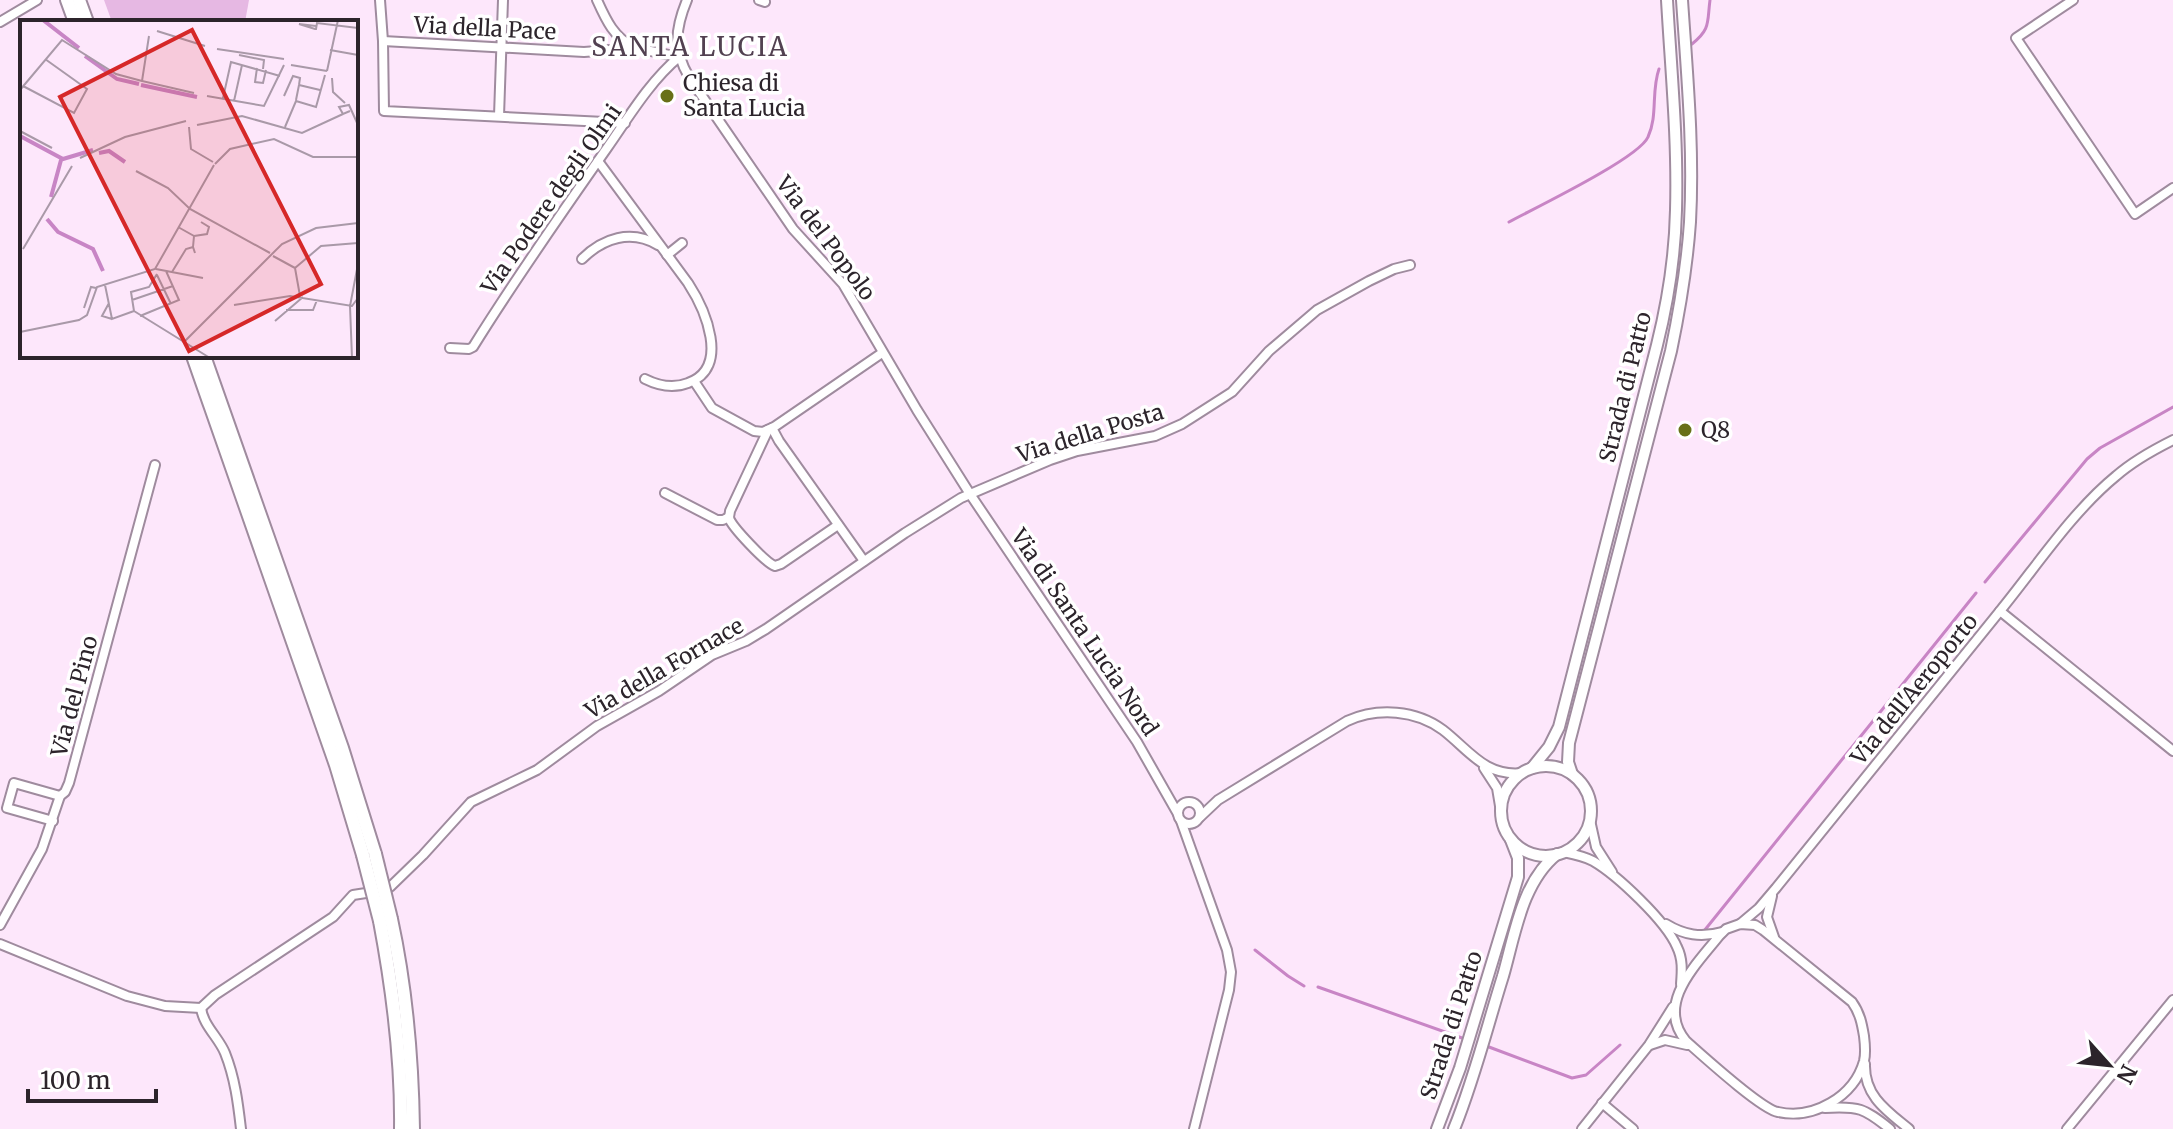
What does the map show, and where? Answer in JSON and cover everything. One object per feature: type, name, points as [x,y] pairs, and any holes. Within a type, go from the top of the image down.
[{"type":"highway","points":[[67,0],[74,20]]},
{"type":"highway","points":[[79,0],[86,20]]},
{"type":"highway","points":[[194,358],[369,855]]},
{"type":"highway","points":[[205,358],[342,748],[386,920],[399,956],[412,1063],[413,1129]]},
{"type":"highway","points":[[386,920],[399,1045],[401,1129]]},
{"type":"main road","name":"Strada di Patto","points":[[1527,770],[1549,747],[1559,727],[1668,294],[1676,193],[1667,0]]},
{"type":"main road","name":"Strada di Patto","points":[[1572,774],[1568,762],[1569,743],[1681,304],[1691,194],[1682,0]]},
{"type":"main road","points":[[1544,766],[1572,774],[1584,786],[1589,797],[1590,820],[1580,839],[1560,853],[1535,854],[1511,840],[1501,812],[1505,792],[1512,781],[1527,770],[1544,766]]},
{"type":"main road","name":"Strada di Patto","points":[[1437,1129],[1464,1057],[1518,877],[1518,858],[1511,840]]},
{"type":"main road","name":"Strada di Patto","points":[[1454,1129],[1526,898],[1542,867],[1560,853]]},
{"type":"street","points":[[0,22],[37,0]]},
{"type":"street","points":[[380,0],[384,111],[625,123]]},
{"type":"street","points":[[499,116],[503,0]]},
{"type":"street","points":[[597,0],[615,33],[636,48]]},
{"type":"street","points":[[679,57],[678,33],[687,0]]},
{"type":"street","points":[[2073,0],[2016,38],[2135,214],[2173,188]]},
{"type":"street","name":"Via della Pace","points":[[383,41],[584,52],[636,48],[679,57]]},
{"type":"street","name":"Via Podere degli Olmi","points":[[450,348],[473,347],[598,161],[668,65],[679,57]]},
{"type":"street","name":"Via del Popolo","points":[[679,57],[689,77],[788,222],[843,284],[970,494]]},
{"type":"street","points":[[598,161],[693,290],[709,330],[711,358],[705,371],[694,381],[670,386],[645,379]]},
{"type":"street","points":[[582,259],[599,244],[618,237],[644,238],[664,251]]},
{"type":"street","points":[[664,251],[682,243]]},
{"type":"street","name":"Via della Posta","points":[[970,494],[1050,460],[1095,447],[1146,438],[1182,424],[1232,392],[1269,351],[1317,310],[1369,281],[1410,265]]},
{"type":"street","points":[[694,381],[712,408],[760,432],[770,429],[882,353]]},
{"type":"street","points":[[770,429],[732,506],[729,517],[733,524],[765,560],[775,566],[838,525]]},
{"type":"street","points":[[770,429],[864,561]]},
{"type":"street","points":[[2000,611],[2106,484],[2133,463],[2173,440]]},
{"type":"street","name":"Via del Pino","points":[[0,925],[30,873],[53,821],[60,796],[69,783],[155,465]]},
{"type":"street","points":[[665,493],[717,520],[729,517]]},
{"type":"street","name":"Via della Fornace","points":[[390,887],[471,802],[537,770],[597,726],[659,691],[712,655],[766,629],[905,533],[970,494]]},
{"type":"street","name":"Via di Santa Lucia Nord","points":[[970,494],[1137,742],[1167,792],[1180,817],[1227,950],[1231,972],[1227,1002],[1194,1129]]},
{"type":"street","name":"Via dell'Aeroporto","points":[[1740,924],[1776,888],[2000,611],[2173,751]]},
{"type":"street","points":[[1218,800],[1180,806],[1180,817],[1190,825],[1197,821],[1218,800],[1347,721],[1369,714],[1396,713],[1425,720],[1446,733],[1478,761],[1497,788],[1501,812]]},
{"type":"street","points":[[1478,761],[1508,774],[1527,770]]},
{"type":"street","points":[[53,821],[7,808],[14,783],[60,796]]},
{"type":"street","points":[[1167,792],[1176,799],[1192,803],[1200,811],[1200,817]]},
{"type":"street","points":[[1590,820],[1596,847],[1617,880]]},
{"type":"street","points":[[1560,853],[1594,862],[1675,930],[1704,936],[1740,924],[1755,925],[1774,937],[1857,1009],[1862,1025],[1866,1081],[1873,1097],[1909,1129]]},
{"type":"street","name":"Via dell'Aeroporto","points":[[1774,937],[1768,923],[1768,911],[1776,888]]},
{"type":"street","points":[[0,944],[127,996],[165,1006],[201,1008],[215,995],[333,917],[353,895],[366,893]]},
{"type":"street","points":[[1582,1129],[1649,1045],[1675,1003],[1681,985],[1679,949],[1662,922]]},
{"type":"street","points":[[1681,985],[1726,929]]},
{"type":"street","points":[[2067,1129],[2173,1000]]},
{"type":"street","points":[[1675,1003],[1677,1028],[1682,1037],[1769,1109],[1789,1114],[1824,1108],[1862,1109],[1890,1129]]},
{"type":"street","points":[[201,1008],[224,1052],[235,1083],[241,1129]]},
{"type":"street","points":[[1649,1045],[1670,1040],[1694,1048]]},
{"type":"street","points":[[1824,1108],[1848,1087],[1859,1073],[1865,1058]]},
{"type":"street","points":[[1602,1103],[1633,1129]]},
{"type":"shaded area","points":[[104,0],[249,0],[245,20],[111,20]]},
{"type":"waterway","points":[[1692,44],[1705,29],[1710,0]]},
{"type":"waterway","points":[[1509,222],[1607,169],[1641,146],[1651,129],[1659,69]]},
{"type":"waterway","points":[[1985,582],[2087,459],[2100,448],[2173,407]]},
{"type":"waterway","points":[[1704,931],[1976,593]]},
{"type":"waterway","points":[[1255,950],[1304,986]]},
{"type":"waterway","points":[[1318,987],[1462,1038]]},
{"type":"waterway","points":[[1489,1047],[1572,1078],[1586,1075],[1620,1045]]},
{"type":"place","name":"Chiesa di Santa Lucia","points":[[667,96]]},
{"type":"place","name":"Q8","points":[[1685,430]]},
{"type":"district","name":"SANTA LUCIA","points":[[690,47]]}]
